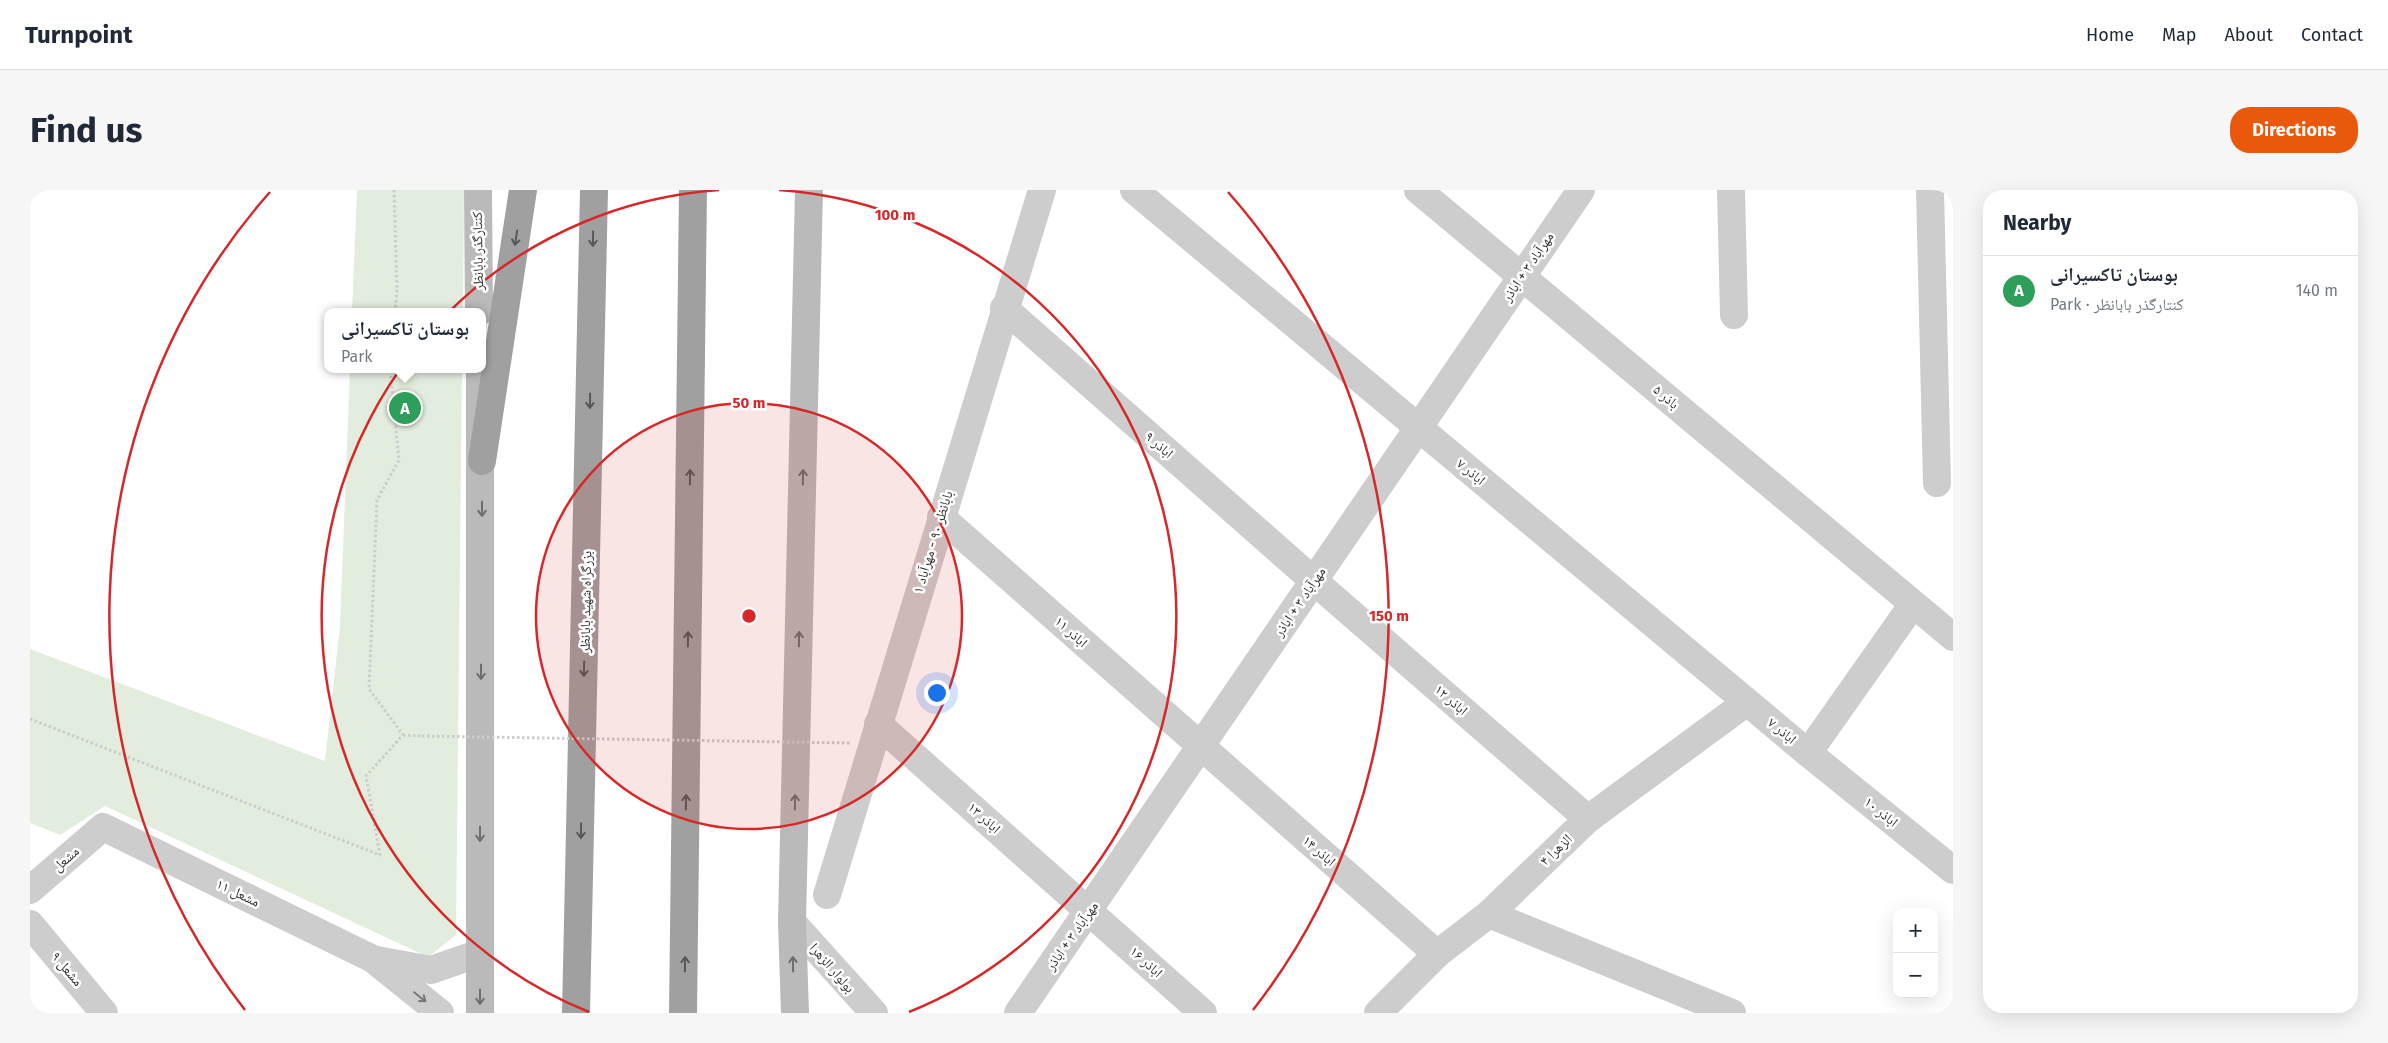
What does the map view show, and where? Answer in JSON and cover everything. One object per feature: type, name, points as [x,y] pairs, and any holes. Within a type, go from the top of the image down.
[{"type":"highway","points":[[482,461],[523,190]]},
{"type":"highway","name":"بزرگراه شهید بابانظر","points":[[576,1013],[594,190]]},
{"type":"highway","points":[[683,1013],[693,190]]},
{"type":"main road","name":"کنتارگذر بابانظر","points":[[478,190],[479,308]]},
{"type":"main road","points":[[795,1013],[792,922],[809,190]]},
{"type":"main road","points":[[480,373],[482,461],[480,1013]]},
{"type":"street","name":"بابانظر ۹۰ - مهرآباد ۱","points":[[827,895],[1004,308],[1042,190]]},
{"type":"street","name":"اباذر ۷","points":[[1134,190],[1808,753]]},
{"type":"street","name":"باذر ۵","points":[[1418,190],[1953,637]]},
{"type":"street","name":"مهرآباد ۳ + اباذر","points":[[1018,1013],[1581,190]]},
{"type":"street","points":[[1731,190],[1734,315]]},
{"type":"street","points":[[1930,190],[1937,483]]},
{"type":"street","name":"اباذر ۹","points":[[1004,308],[1314,581]]},
{"type":"street","name":"اباذر ۱۱","points":[[941,517],[1201,747]]},
{"type":"street","name":"اباذر ۱۲","points":[[1314,581],[1588,819]]},
{"type":"street","points":[[1808,753],[1913,604]]},
{"type":"street","name":"الزهرا ۴","points":[[1378,1013],[1437,954],[1489,914],[1588,819],[1747,702]]},
{"type":"street","name":"اباذر ۱۳","points":[[878,724],[1089,911]]},
{"type":"street","name":"اباذر ۱۴","points":[[1201,747],[1437,954]]},
{"type":"street","name":"اباذر ۱۰","points":[[1808,753],[1953,870]]},
{"type":"street","name":"مشعل","points":[[30,890],[103,827]]},
{"type":"street","name":"مشعل ۱۱","points":[[103,827],[373,959]]},
{"type":"street","name":"اباذر ۱۶","points":[[1089,911],[1202,1013]]},
{"type":"street","points":[[1489,914],[1732,1013]]},
{"type":"street","name":"بولوار الزهرا","points":[[792,922],[874,1013]]},
{"type":"street","name":"مشعل ۹","points":[[30,924],[104,1013]]},
{"type":"street","points":[[373,959],[431,970],[480,952]]},
{"type":"street","points":[[373,959],[440,1013]]},
{"type":"path","points":[[394,190],[397,290],[395,308]]},
{"type":"path","points":[[390,373],[399,460],[377,500],[369,689],[403,734],[422,736],[850,743]]},
{"type":"path","points":[[30,719],[380,855],[366,776],[403,734]]},
{"type":"green space","points":[[357,190],[464,190],[463,308],[352,308]]},
{"type":"green space","points":[[350,373],[462,373],[456,935],[428,957],[105,806],[60,835],[30,823],[30,649],[325,761],[340,626]]},
{"type":"place","name":"بوستان تاکسیرانی","points":[[405,408]]}]
